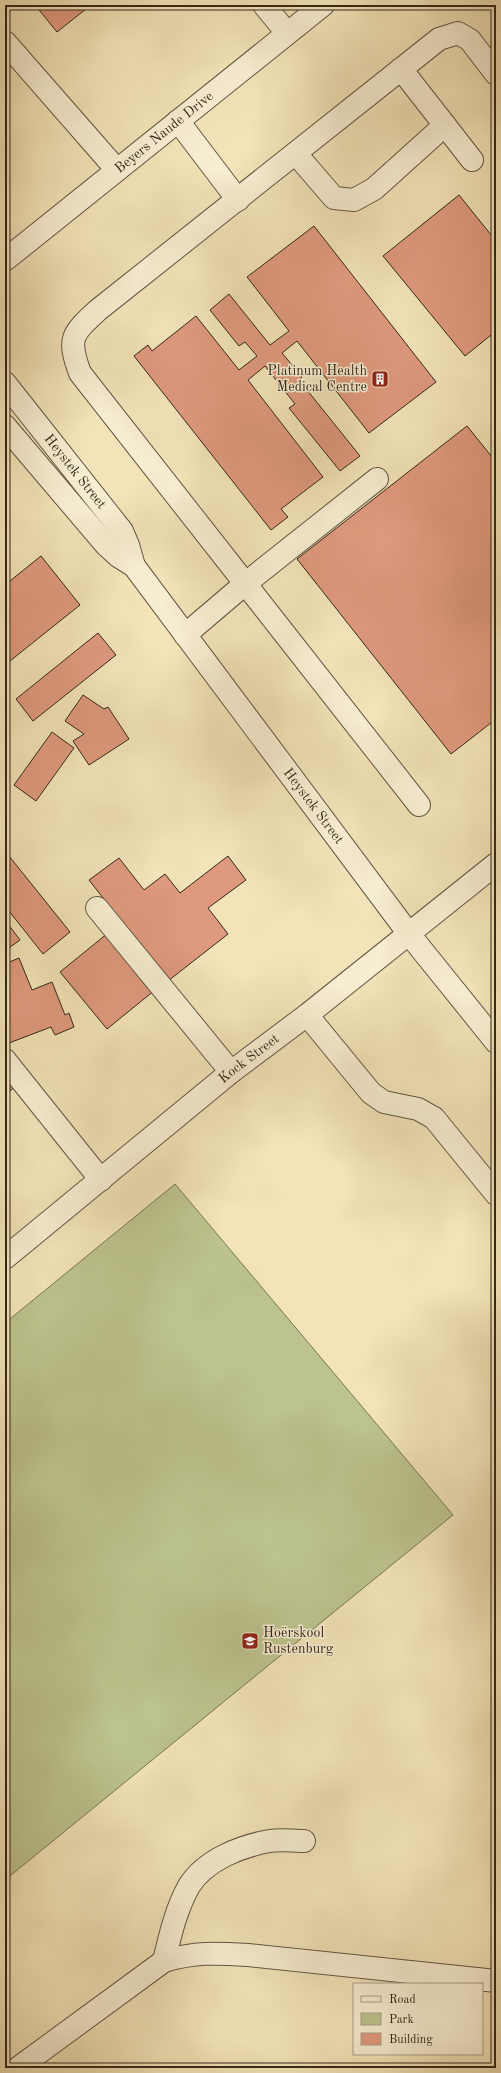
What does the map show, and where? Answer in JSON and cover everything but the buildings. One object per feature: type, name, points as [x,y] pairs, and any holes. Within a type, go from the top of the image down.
[{"type":"street","points":[[264,5],[287,34]]},
{"type":"street","name":"Beyers Naude Drive","points":[[5,260],[323,5]]},
{"type":"street","points":[[419,805],[246,582],[80,372],[73,355],[72,341],[80,326],[98,310],[439,39],[458,34],[470,40],[496,74]]},
{"type":"street","points":[[5,42],[117,170]]},
{"type":"street","points":[[401,69],[472,160]]},
{"type":"street","points":[[178,121],[238,200]]},
{"type":"street","points":[[296,154],[334,198],[354,200],[374,189],[445,125]]},
{"type":"street","name":"Heystek Street","points":[[5,383],[122,531],[134,566],[185,635],[409,934],[496,1042]]},
{"type":"street","name":"Heystek Street","points":[[5,426],[106,544],[118,556],[134,566]]},
{"type":"street","points":[[185,635],[246,582],[377,479]]},
{"type":"street","name":"Kock Street","points":[[5,1258],[231,1072],[307,1015],[496,864]]},
{"type":"street","points":[[97,908],[231,1072]]},
{"type":"street","points":[[307,1015],[371,1093],[384,1102],[418,1109],[434,1118],[496,1194]]},
{"type":"street","points":[[5,1060],[101,1180]]},
{"type":"street","points":[[164,1961],[175,1917],[190,1885],[209,1865],[240,1849],[271,1841],[304,1841]]},
{"type":"street","points":[[18,2068],[164,1961],[189,1954],[214,1952],[496,1981]]},
{"type":"green space","points":[[175,1184],[453,1515],[5,1880],[5,1323]]},
{"type":"place","name":"Platinum Health Medical Centre","points":[[380,379]]},
{"type":"place","name":"Hoërskool Rustenburg","points":[[250,1641]]}]
